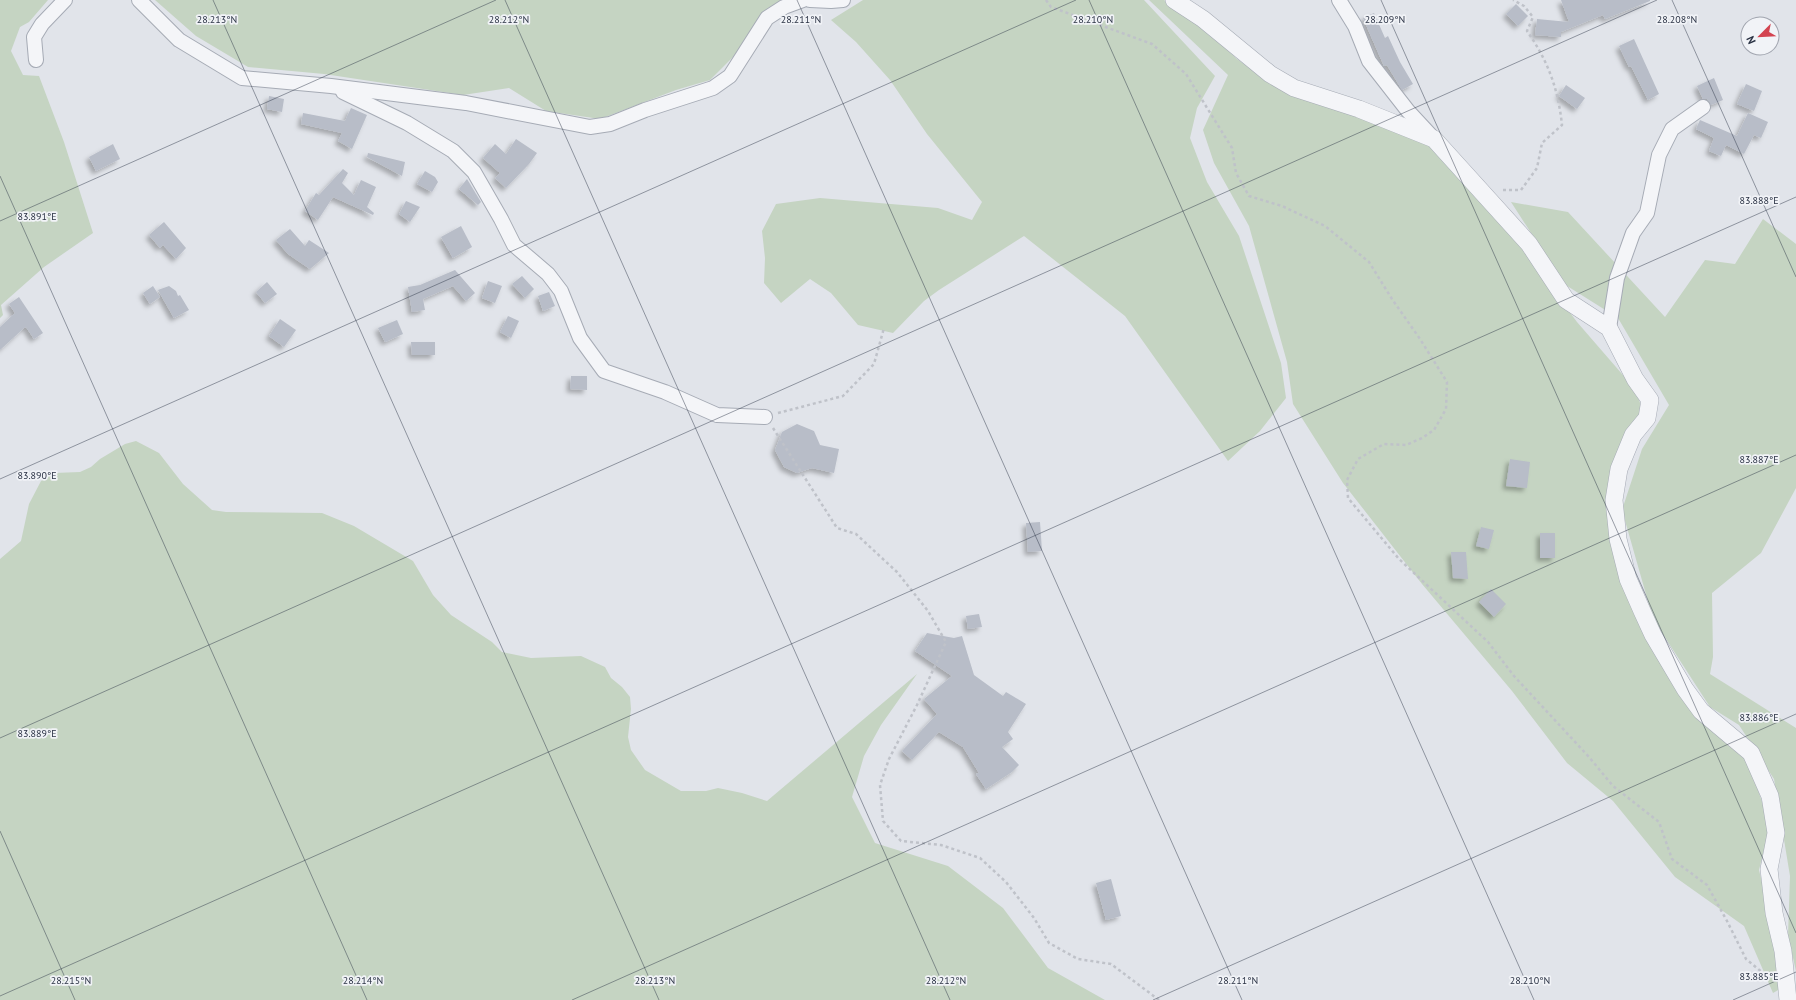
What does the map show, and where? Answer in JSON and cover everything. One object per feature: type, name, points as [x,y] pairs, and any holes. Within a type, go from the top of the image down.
[{"type":"street","points":[[36,60],[34,37],[42,24],[65,0]]},
{"type":"street","points":[[139,0],[178,40],[242,78],[330,86],[466,103],[590,127],[610,124],[645,110],[713,88],[730,76],[767,18],[784,7],[803,0]]},
{"type":"street","points":[[810,0],[843,0]]},
{"type":"street","points":[[1174,0],[1203,20],[1270,74],[1294,88],[1359,109],[1434,139]]},
{"type":"street","points":[[1338,0],[1355,26],[1369,62],[1408,110],[1529,244],[1566,300],[1609,328],[1635,379],[1650,400],[1647,418],[1633,435],[1619,468],[1614,500],[1618,539],[1626,572],[1653,635],[1685,690],[1701,711],[1751,753],[1768,790],[1776,833],[1769,869],[1774,913],[1783,951],[1788,1000]]},
{"type":"street","points":[[330,86],[407,123],[453,151],[474,172],[502,219],[514,245],[548,274],[561,292],[580,338],[604,371],[665,392],[717,415],[765,417]]},
{"type":"street","points":[[1609,328],[1617,278],[1633,233],[1647,213],[1659,155],[1672,129],[1703,107]]},
{"type":"path","points":[[1046,0],[1051,8],[1152,44],[1186,74],[1232,148],[1236,173],[1249,196],[1282,206],[1324,226],[1369,262],[1447,382],[1446,410],[1434,430],[1422,438],[1406,444],[1384,444],[1358,459],[1347,480],[1348,498],[1398,559],[1488,642],[1514,676],[1589,757],[1613,786],[1659,822],[1672,859],[1707,885],[1727,920],[1746,959],[1768,975],[1770,982]]},
{"type":"path","points":[[1485,195],[1506,190],[1521,190],[1537,168],[1542,143],[1562,125],[1559,102],[1550,72],[1538,47],[1527,31],[1533,17],[1524,6],[1513,0]]},
{"type":"path","points":[[884,328],[874,364],[842,396],[765,417],[837,528],[856,534],[897,572],[928,611],[946,642],[917,705],[889,759],[880,785],[883,821],[901,841],[941,845],[980,858],[1006,882],[1034,918],[1049,943],[1078,959],[1111,964],[1159,1000]]},
{"type":"green space","points":[[0,0],[48,0],[29,22],[20,27],[11,51],[23,75],[39,76],[64,142],[93,233],[44,267],[1,305],[3,315],[0,318]]},
{"type":"green space","points":[[155,0],[798,0],[768,8],[733,57],[710,80],[676,90],[600,119],[546,111],[509,88],[463,95],[324,74],[248,67],[196,36]]},
{"type":"green space","points":[[863,0],[1144,0],[1215,76],[1197,108],[1190,138],[1207,182],[1239,236],[1281,363],[1286,398],[1260,431],[1228,461],[1125,316],[1024,236],[924,301],[893,333],[858,325],[831,293],[810,279],[781,303],[764,283],[765,258],[762,231],[776,204],[820,198],[938,208],[972,220],[982,202],[927,134],[890,80],[856,42],[831,20]]},
{"type":"green space","points":[[1149,0],[1164,0],[1171,4],[1199,24],[1237,59],[1267,80],[1435,145],[1498,216],[1577,322],[1635,389],[1644,414],[1615,469],[1624,586],[1732,748],[1749,763],[1770,826],[1759,870],[1777,943],[1782,988],[1773,993],[1744,926],[1675,877],[1613,801],[1567,763],[1512,691],[1422,584],[1343,483],[1293,404],[1287,362],[1249,226],[1214,163],[1203,130],[1228,75]]},
{"type":"green space","points":[[1511,202],[1568,212],[1665,317],[1705,260],[1735,264],[1763,219],[1796,244],[1796,488],[1761,553],[1712,593],[1713,657],[1710,674],[1796,728],[1796,971],[1788,936],[1790,876],[1774,779],[1739,725],[1710,707],[1653,619],[1622,510],[1642,449],[1669,405],[1618,318],[1564,284]]},
{"type":"green space","points":[[136,441],[159,453],[183,484],[212,510],[226,512],[322,513],[354,526],[413,561],[433,595],[451,615],[492,642],[502,652],[531,658],[581,656],[605,667],[611,678],[622,687],[630,697],[631,709],[628,737],[631,750],[645,770],[681,791],[706,791],[718,788],[742,793],[767,801],[917,674],[881,725],[864,756],[852,797],[875,843],[948,866],[1003,908],[1048,968],[1105,1000],[0,1000],[0,559],[21,541],[29,504],[41,481],[54,473],[80,472],[91,467],[100,459],[125,444]]},
{"type":"building","points":[[1561,0],[1650,1],[1605,19],[1603,15],[1561,32],[1561,37],[1535,35],[1537,19],[1569,22]]},
{"type":"building","points":[[1516,4],[1528,16],[1518,26],[1506,14]]},
{"type":"building","points":[[1374,13],[1385,38],[1388,36],[1400,62],[1413,84],[1402,90],[1387,65],[1384,66],[1363,18]]},
{"type":"building","points":[[1634,39],[1659,94],[1648,100],[1619,46]]},
{"type":"building","points":[[1714,78],[1723,100],[1711,105],[1707,99],[1703,99],[1697,86]]},
{"type":"building","points":[[1746,84],[1762,91],[1754,111],[1737,104]]},
{"type":"building","points":[[1566,85],[1585,98],[1577,109],[1559,96]]},
{"type":"building","points":[[269,96],[284,99],[282,112],[267,109]]},
{"type":"building","points":[[351,108],[367,115],[352,149],[338,141],[342,133],[301,124],[303,113],[345,121]]},
{"type":"building","points":[[1748,113],[1768,122],[1761,138],[1754,135],[1744,154],[1726,145],[1721,156],[1709,151],[1714,138],[1696,129],[1700,120],[1737,136]]},
{"type":"building","points":[[516,139],[537,153],[529,164],[506,188],[495,178],[500,173],[483,158],[495,144],[506,154]]},
{"type":"building","points":[[113,144],[120,159],[96,171],[89,157]]},
{"type":"building","points":[[368,153],[405,162],[402,176],[367,157]]},
{"type":"building","points":[[343,169],[348,173],[342,183],[354,195],[361,180],[376,187],[367,207],[374,213],[373,215],[333,197],[318,220],[305,211],[316,193],[319,195]]},
{"type":"building","points":[[425,171],[435,177],[438,182],[432,192],[417,184]]},
{"type":"building","points":[[467,179],[481,202],[478,205],[459,189]]},
{"type":"building","points":[[406,201],[420,207],[410,222],[399,214]]},
{"type":"building","points":[[164,222],[186,248],[176,259],[163,245],[160,248],[149,235]]},
{"type":"building","points":[[461,226],[472,247],[453,258],[441,237]]},
{"type":"building","points":[[290,229],[305,246],[309,240],[329,253],[310,269],[288,254],[276,240]]},
{"type":"building","points":[[455,270],[475,293],[466,301],[453,286],[423,299],[425,310],[412,312],[408,287],[420,285]]},
{"type":"building","points":[[522,276],[534,289],[525,298],[512,284]]},
{"type":"building","points":[[488,281],[502,286],[495,303],[482,298]]},
{"type":"building","points":[[267,282],[277,294],[265,303],[256,292]]},
{"type":"building","points":[[153,286],[160,297],[150,304],[143,293]]},
{"type":"building","points":[[169,286],[176,291],[178,296],[180,295],[189,310],[174,318],[158,290]]},
{"type":"building","points":[[549,292],[555,306],[543,311],[538,296]]},
{"type":"building","points":[[19,297],[43,333],[34,339],[26,327],[0,350],[0,327],[15,313],[9,304]]},
{"type":"building","points":[[508,316],[519,321],[511,338],[500,332]]},
{"type":"building","points":[[280,319],[296,330],[284,347],[269,336]]},
{"type":"building","points":[[397,320],[403,334],[385,342],[378,328]]},
{"type":"building","points":[[411,342],[435,342],[435,355],[412,355]]},
{"type":"building","points":[[571,376],[587,376],[587,390],[570,389]]},
{"type":"building","points":[[797,424],[814,431],[820,445],[839,449],[834,473],[812,468],[797,473],[784,467],[775,450],[782,432]]},
{"type":"building","points":[[1510,459],[1530,462],[1527,488],[1506,486]]},
{"type":"building","points":[[1040,522],[1042,551],[1028,552],[1026,523]]},
{"type":"building","points":[[1481,527],[1494,530],[1489,549],[1476,546]]},
{"type":"building","points":[[1540,533],[1555,533],[1555,558],[1540,558]]},
{"type":"building","points":[[1451,552],[1466,552],[1468,579],[1453,578]]},
{"type":"building","points":[[1491,589],[1506,604],[1494,617],[1479,602]]},
{"type":"building","points":[[979,614],[982,627],[968,629],[966,616]]},
{"type":"building","points":[[927,633],[954,638],[962,636],[974,675],[1003,696],[1006,692],[1026,704],[1008,732],[1013,739],[1002,747],[1019,765],[1012,772],[986,789],[976,774],[979,773],[963,747],[939,732],[912,760],[902,751],[937,714],[924,699],[952,676],[915,651]]},
{"type":"building","points":[[1111,879],[1121,916],[1106,920],[1096,883]]}]
